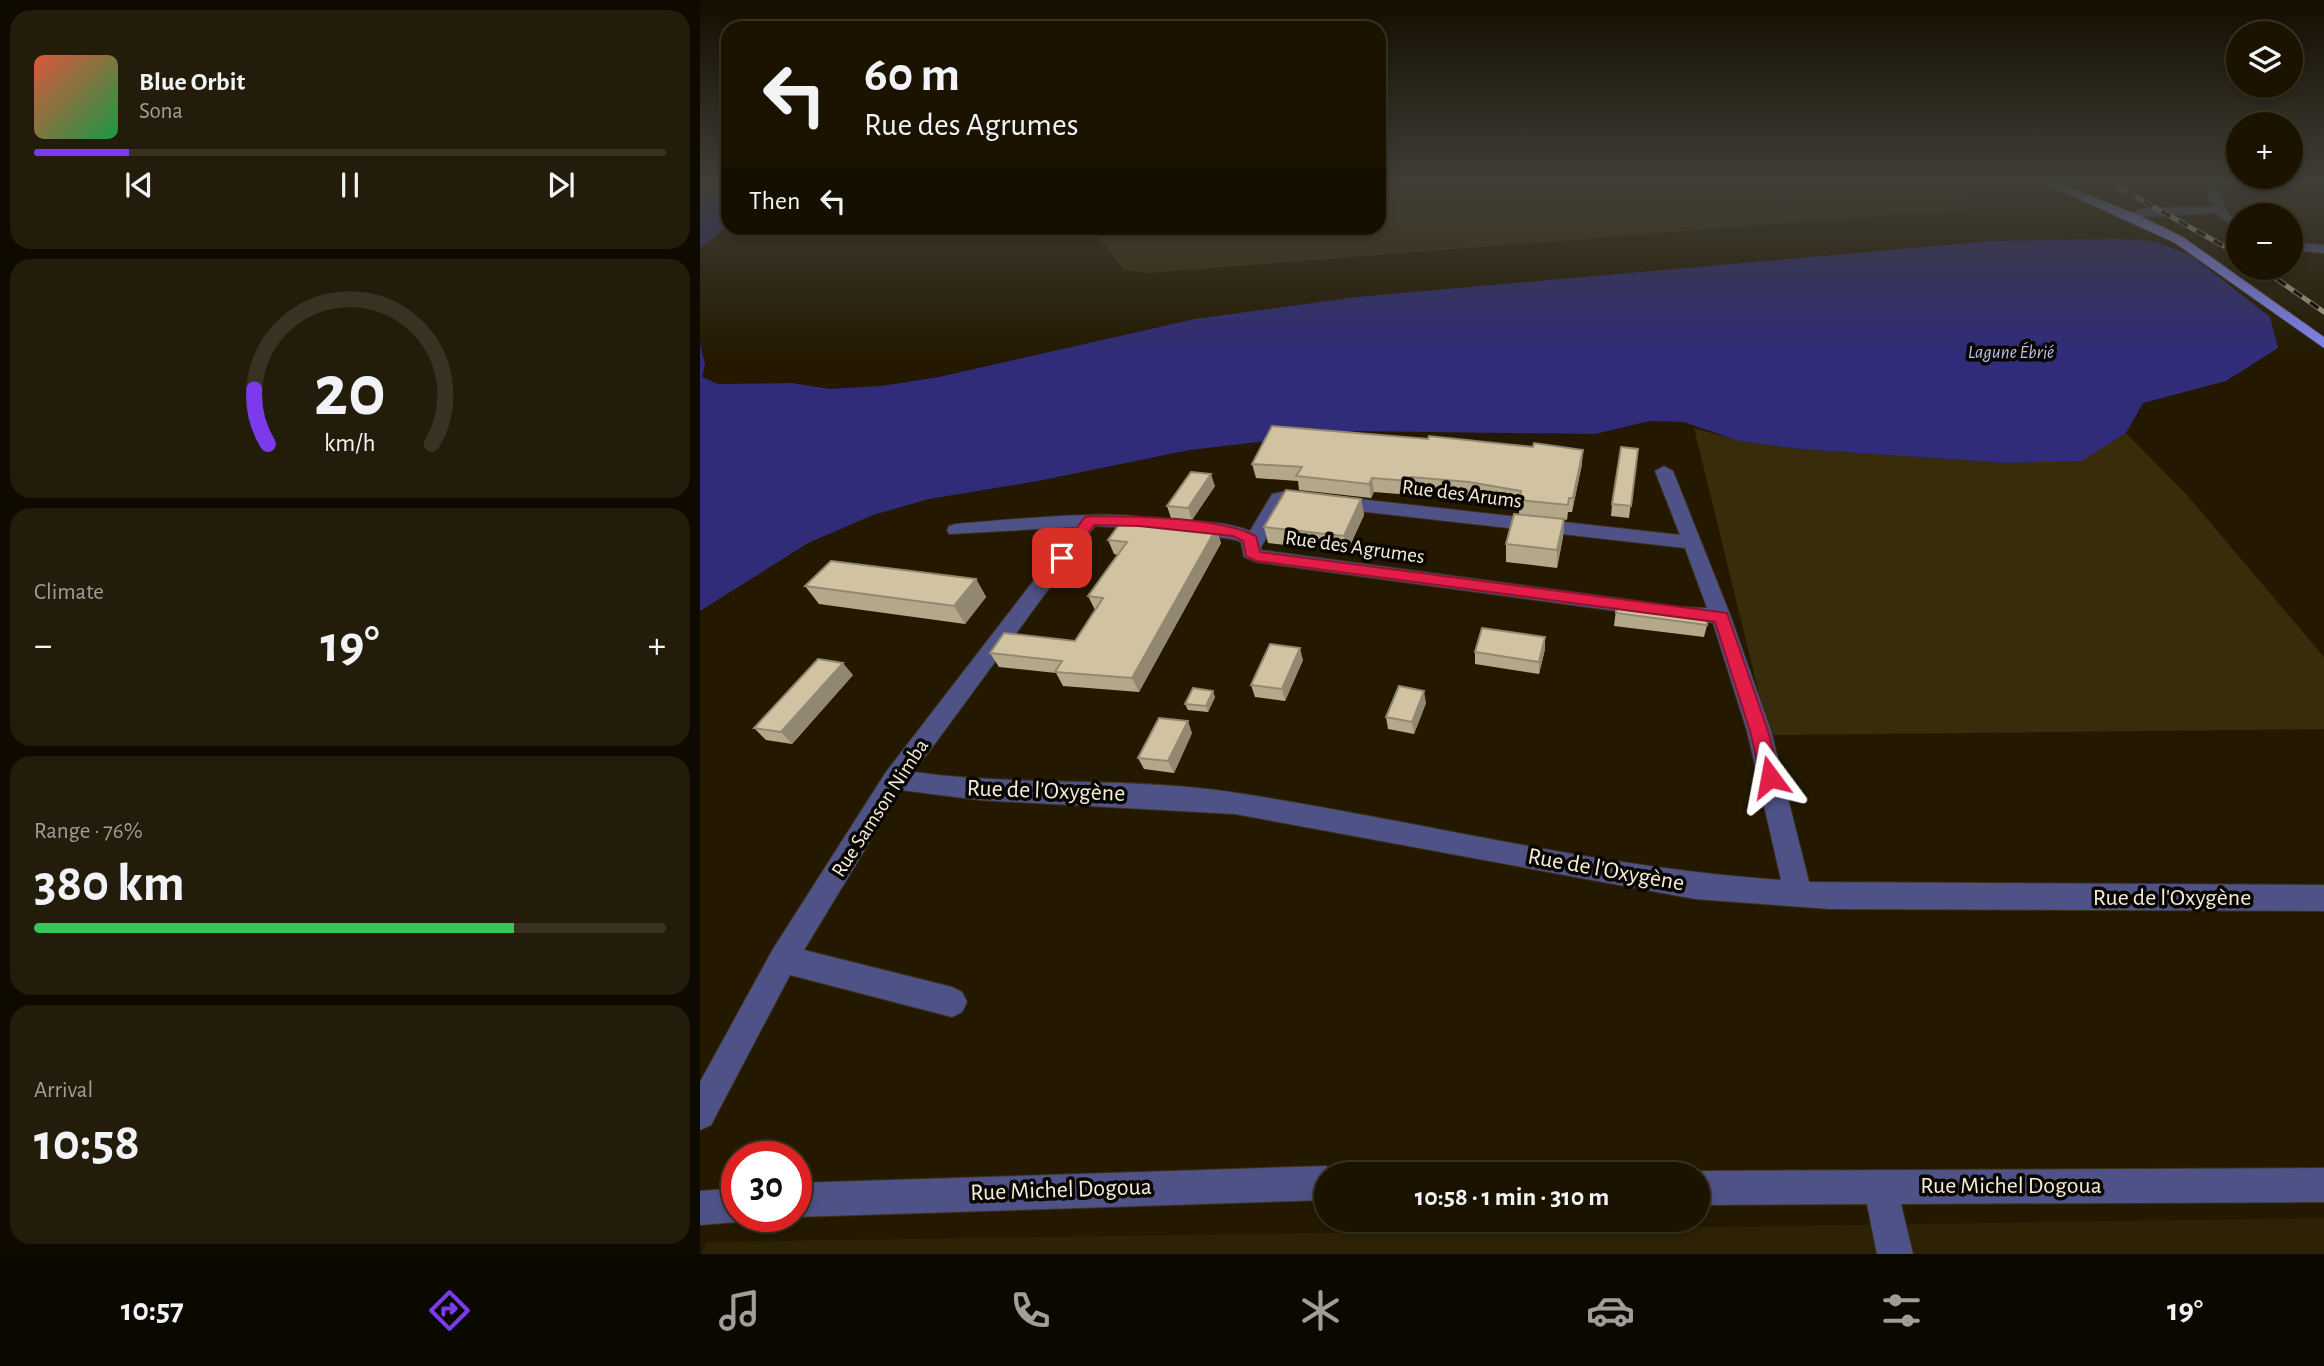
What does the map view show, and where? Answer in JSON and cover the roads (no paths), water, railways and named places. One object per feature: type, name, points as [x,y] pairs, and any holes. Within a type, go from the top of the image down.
[{"type":"main road","points":[[2180,241],[2234,276],[2324,344]]},
{"type":"main road","points":[[2192,241],[2218,254],[2324,331]]},
{"type":"street","points":[[2303,247],[2324,249]]},
{"type":"street","points":[[1664,471],[1721,617],[1759,731],[1798,894]]},
{"type":"street","name":"Rue des Arums","points":[[1253,544],[1278,498],[1287,497],[1693,543]]},
{"type":"street","name":"Rue des Agrumes","points":[[956,530],[1090,520],[1236,532],[1248,537],[1253,544],[1251,552],[1256,556],[1721,617]]},
{"type":"street","name":"Rue Samson Nimba","points":[[700,1114],[783,960],[895,779],[1090,520]]},
{"type":"street","name":"Rue de l'Oxygène","points":[[895,779],[944,788],[1181,796],[1222,801],[1695,887],[1798,894],[2324,898]]},
{"type":"street","points":[[783,960],[952,1002]]},
{"type":"street","name":"Rue Michel Dogoua","points":[[812,1199],[1314,1183]]},
{"type":"street","name":"Rue Michel Dogoua","points":[[1710,1188],[2324,1185]]},
{"type":"street","points":[[1880,1186],[1895,1254]]},
{"type":"street","points":[[700,1208],[721,1206]]},
{"type":"water","points":[[700,241],[710,241],[700,249]]},
{"type":"water","name":"Lagune Ébrié","points":[[1992,241],[2154,241],[2192,256],[2270,317],[2278,348],[2226,381],[2143,403],[2126,433],[2082,461],[2006,463],[1798,449],[1739,441],[1684,422],[1649,421],[1595,434],[1354,431],[1189,450],[1038,481],[929,499],[873,515],[808,543],[700,611],[700,344],[705,364],[702,377],[718,384],[792,383],[830,389],[881,386],[939,377],[1195,319],[1357,297]]},
{"type":"railway","points":[[2214,241],[2226,247]]},
{"type":"railway","points":[[2278,280],[2324,312]]}]
